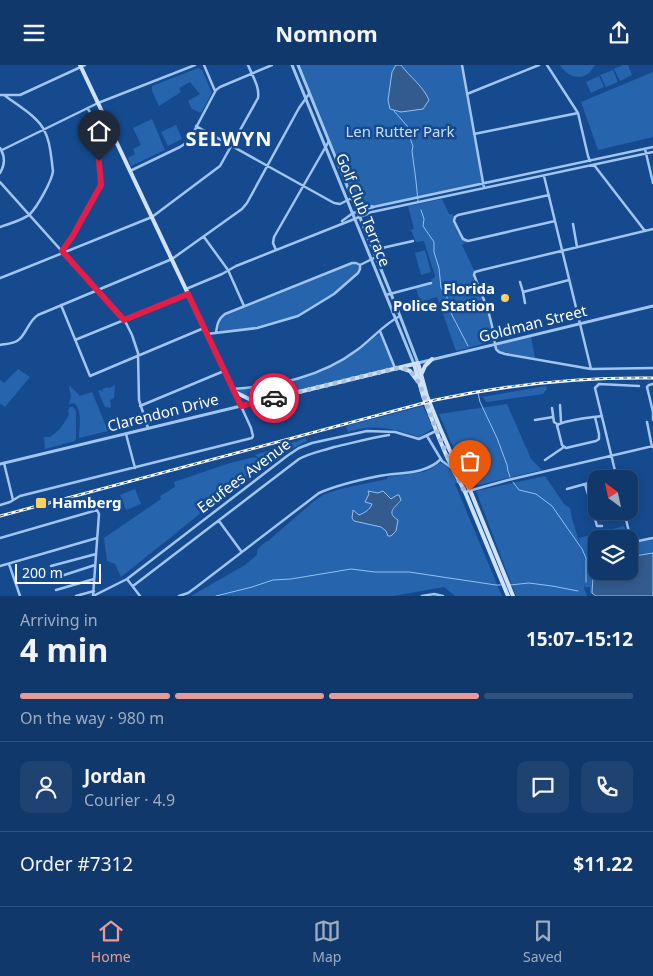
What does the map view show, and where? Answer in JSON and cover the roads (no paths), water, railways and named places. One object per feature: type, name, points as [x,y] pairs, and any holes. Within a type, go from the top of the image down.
[{"type":"main road","points":[[82,65],[98,103],[241,406]]},
{"type":"main road","points":[[421,374],[425,366],[432,359]]},
{"type":"main road","points":[[416,363],[452,468],[467,491],[513,596]]},
{"type":"main road","points":[[416,363],[419,383],[438,429],[458,469],[508,596]]},
{"type":"main road","name":"Clarendon Drive","points":[[241,406],[416,363]]},
{"type":"main road","points":[[397,368],[405,368],[410,371],[419,383]]},
{"type":"main road","points":[[233,390],[249,399],[270,399]]},
{"type":"street","points":[[15,104],[16,99],[20,95],[82,65]]},
{"type":"street","points":[[0,173],[4,160],[1,149],[98,103],[195,65]]},
{"type":"street","points":[[204,65],[215,92]]},
{"type":"street","points":[[0,278],[152,217],[219,167],[258,98],[258,89],[248,65]]},
{"type":"street","points":[[130,171],[184,145],[190,139],[215,92],[222,85],[272,65]]},
{"type":"street","name":"Golf Club Terrace","points":[[292,65],[395,318],[416,363]]},
{"type":"street","name":"Golf Club Terrace","points":[[298,65],[391,293],[416,363]]},
{"type":"street","points":[[462,65],[484,188]]},
{"type":"street","points":[[467,94],[539,65]]},
{"type":"street","points":[[547,65],[578,113],[590,161],[645,231]]},
{"type":"street","points":[[0,345],[17,341],[33,318],[172,259],[245,205],[299,108],[309,94]]},
{"type":"street","points":[[2,95],[20,95]]},
{"type":"street","points":[[0,227],[29,215],[41,197],[52,174],[48,141],[39,121],[2,95]]},
{"type":"street","points":[[62,252],[76,231],[101,183],[94,121],[88,109]]},
{"type":"street","points":[[474,134],[578,113]]},
{"type":"street","points":[[196,126],[335,203],[340,204],[352,198],[361,205],[373,207]]},
{"type":"street","points":[[276,250],[273,243],[274,237],[328,141]]},
{"type":"street","points":[[334,226],[352,213],[373,207],[653,147]]},
{"type":"street","points":[[645,149],[653,183]]},
{"type":"street","points":[[186,289],[236,266],[372,212],[653,152]]},
{"type":"street","points":[[543,171],[591,369]]},
{"type":"street","points":[[0,182],[124,320],[137,349],[140,406],[148,428]]},
{"type":"street","points":[[548,195],[458,215],[454,221],[463,239],[468,241],[555,221]]},
{"type":"street","points":[[572,224],[578,247]]},
{"type":"street","points":[[653,229],[474,273],[474,278],[488,311],[497,350],[505,354],[591,369],[653,368]]},
{"type":"street","points":[[204,237],[228,271],[244,307]]},
{"type":"street","points":[[373,251],[413,241]]},
{"type":"street","points":[[216,333],[221,317],[352,263],[360,265],[376,257]]},
{"type":"street","points":[[207,334],[257,328],[298,316],[337,292],[358,273],[360,265]]},
{"type":"street","points":[[522,292],[569,280]]},
{"type":"street","points":[[520,282],[525,303]]},
{"type":"street","points":[[386,295],[431,283]]},
{"type":"street","points":[[75,340],[188,294]]},
{"type":"street","points":[[61,305],[90,375],[204,328]]},
{"type":"street","name":"Goldman Street","points":[[416,363],[653,306]]},
{"type":"street","points":[[233,390],[282,383],[322,371],[358,350],[395,318],[400,316]]},
{"type":"street","points":[[380,331],[397,368]]},
{"type":"street","points":[[140,406],[224,371]]},
{"type":"street","points":[[614,470],[595,388],[603,385],[639,386]]},
{"type":"street","points":[[653,385],[647,387],[653,420]]},
{"type":"street","points":[[560,405],[562,422]]},
{"type":"street","points":[[0,505],[20,496],[252,438],[252,430],[241,406]]},
{"type":"street","name":"Clarendon Drive","points":[[2,463],[241,406]]},
{"type":"street","points":[[552,408],[554,423],[558,425],[564,447]]},
{"type":"street","points":[[558,425],[562,422],[576,419],[602,416]]},
{"type":"street","points":[[535,420],[553,417]]},
{"type":"street","points":[[545,460],[564,447],[570,448],[599,439],[595,417]]},
{"type":"street","points":[[467,491],[652,447],[647,422]]},
{"type":"street","points":[[438,429],[427,436],[444,463],[452,468]]},
{"type":"street","name":"Eeufees Avenue","points":[[94,596],[127,579],[299,448],[312,443],[370,430],[395,432],[417,439],[427,436]]},
{"type":"street","points":[[126,434],[135,468]]},
{"type":"street","name":"Eeufees Avenue","points":[[133,586],[294,462],[303,457],[343,445],[389,435]]},
{"type":"street","points":[[179,596],[188,593],[319,493],[378,476],[424,470],[441,459]]},
{"type":"street","points":[[2,463],[13,500]]},
{"type":"street","points":[[567,489],[586,483],[588,491]]},
{"type":"street","points":[[0,538],[98,511],[94,596]]},
{"type":"street","points":[[595,520],[597,526],[602,526]]},
{"type":"street","points":[[626,520],[631,538],[634,541],[653,538]]},
{"type":"street","points":[[219,521],[241,551]]},
{"type":"street","points":[[0,567],[97,538]]},
{"type":"street","points":[[50,566],[96,553]]},
{"type":"street","points":[[9,564],[20,596]]},
{"type":"street","points":[[55,578],[95,565]]},
{"type":"street","points":[[56,590],[94,579]]},
{"type":"street","points":[[127,579],[140,596]]},
{"type":"street","points":[[76,596],[86,595],[94,591]]},
{"type":"street","points":[[422,596],[434,594],[443,596]]},
{"type":"waterway","points":[[394,111],[408,127],[407,130],[413,146],[418,201]]},
{"type":"waterway","points":[[421,210],[424,219],[423,226],[434,242],[434,252],[439,268],[441,288],[446,294],[452,315],[468,346]]},
{"type":"waterway","points":[[478,393],[480,402],[497,438],[510,477]]},
{"type":"waterway","points":[[513,482],[519,490],[536,494],[552,506],[582,549],[586,558],[586,582]]},
{"type":"waterway","points":[[216,596],[273,580],[291,579],[351,569],[375,572],[409,572],[501,585]]},
{"type":"waterway","points":[[510,585],[529,583],[578,591]]},
{"type":"railway","points":[[0,516],[435,400],[490,390],[570,380],[653,378]]},
{"type":"place","name":"Florida Police Station","points":[[505,298]]},
{"type":"place","name":"Hamberg","points":[[41,503]]},
{"type":"district","name":"SELWYN","points":[[229,139]]},
{"type":"park label","name":"Len Rutter Park","points":[[400,132]]}]
